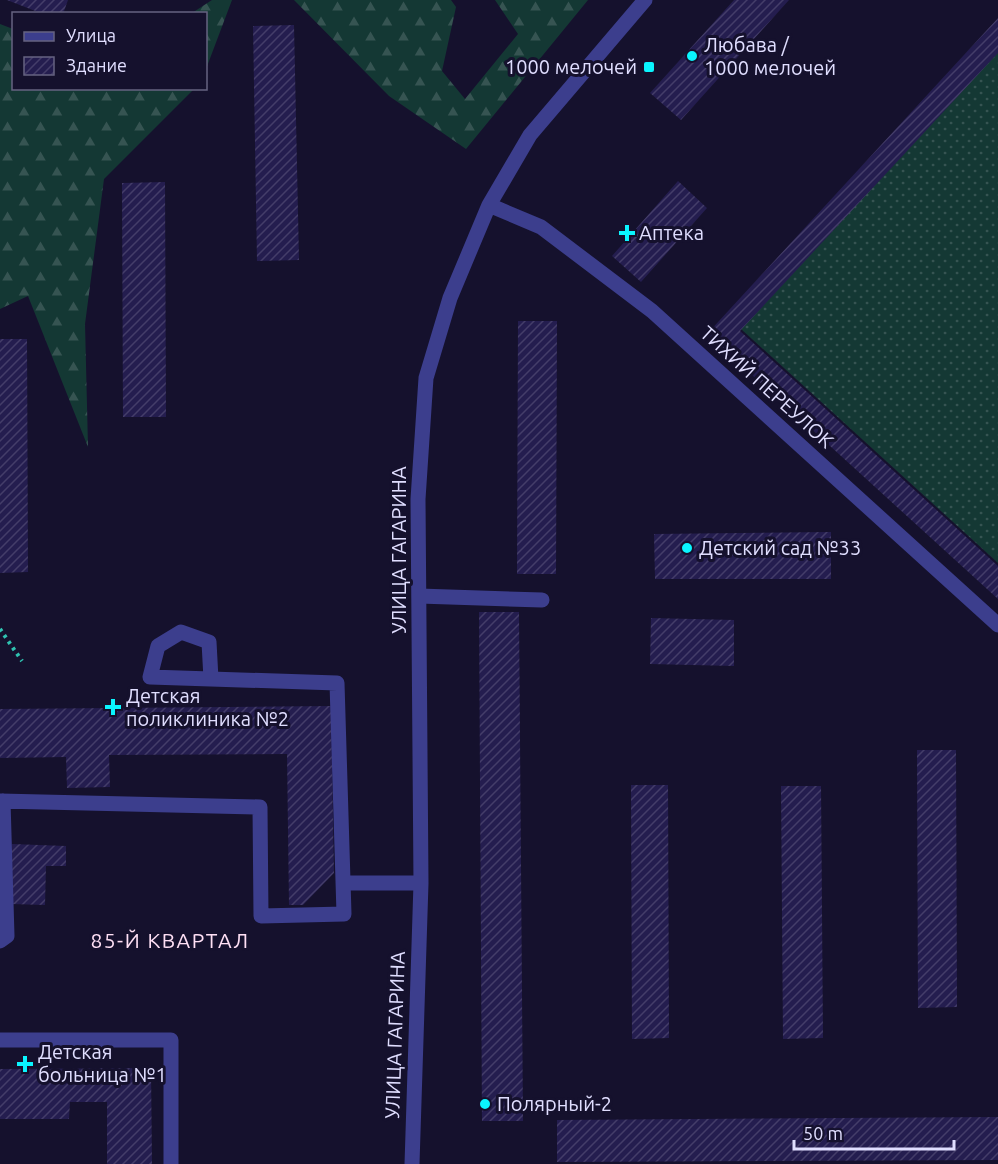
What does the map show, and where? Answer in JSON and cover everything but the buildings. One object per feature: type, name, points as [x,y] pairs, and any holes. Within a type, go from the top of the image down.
[{"type":"street","name":"УЛИЦА ГАГАРИНА","points":[[412,1164],[421,883],[418,499],[426,378],[450,298],[489,205],[530,135],[645,0]]},
{"type":"street","name":"ТИХИЙ ПЕРЕУЛОК","points":[[489,205],[541,227],[652,311],[998,625]]},
{"type":"street","points":[[419,596],[542,600]]},
{"type":"street","points":[[0,941],[7,936],[1,801],[260,807],[261,916],[344,914],[337,683],[211,680]]},
{"type":"street","points":[[343,884],[421,883]]},
{"type":"street","points":[[0,1040],[171,1040],[171,1164]]},
{"type":"path","points":[[0,629],[22,661]]},
{"type":"green space","points":[[212,0],[232,0],[207,66],[207,12],[194,12]]},
{"type":"green space","points":[[294,0],[451,0],[456,7],[442,71],[465,99],[518,34],[495,0],[588,0],[466,149],[389,96]]},
{"type":"green space","points":[[0,24],[12,29],[12,90],[193,90],[104,179],[85,324],[88,447],[28,296],[0,309]]},
{"type":"green space","points":[[998,52],[998,563],[741,329]]},
{"type":"place","name":"Любава / 1000 мелочей","points":[[692,56]]},
{"type":"place","name":"1000 мелочей","points":[[649,67]]},
{"type":"place","name":"Аптека","points":[[627,233]]},
{"type":"place","name":"Детский сад №33","points":[[687,548]]},
{"type":"place","name":"Детская поликлиника №2","points":[[113,707]]},
{"type":"place","name":"Детская больница №1","points":[[25,1064]]},
{"type":"place","name":"Полярный-2","points":[[485,1104]]},
{"type":"district","name":"85-Й КВАРТАЛ","points":[[170,941]]}]
